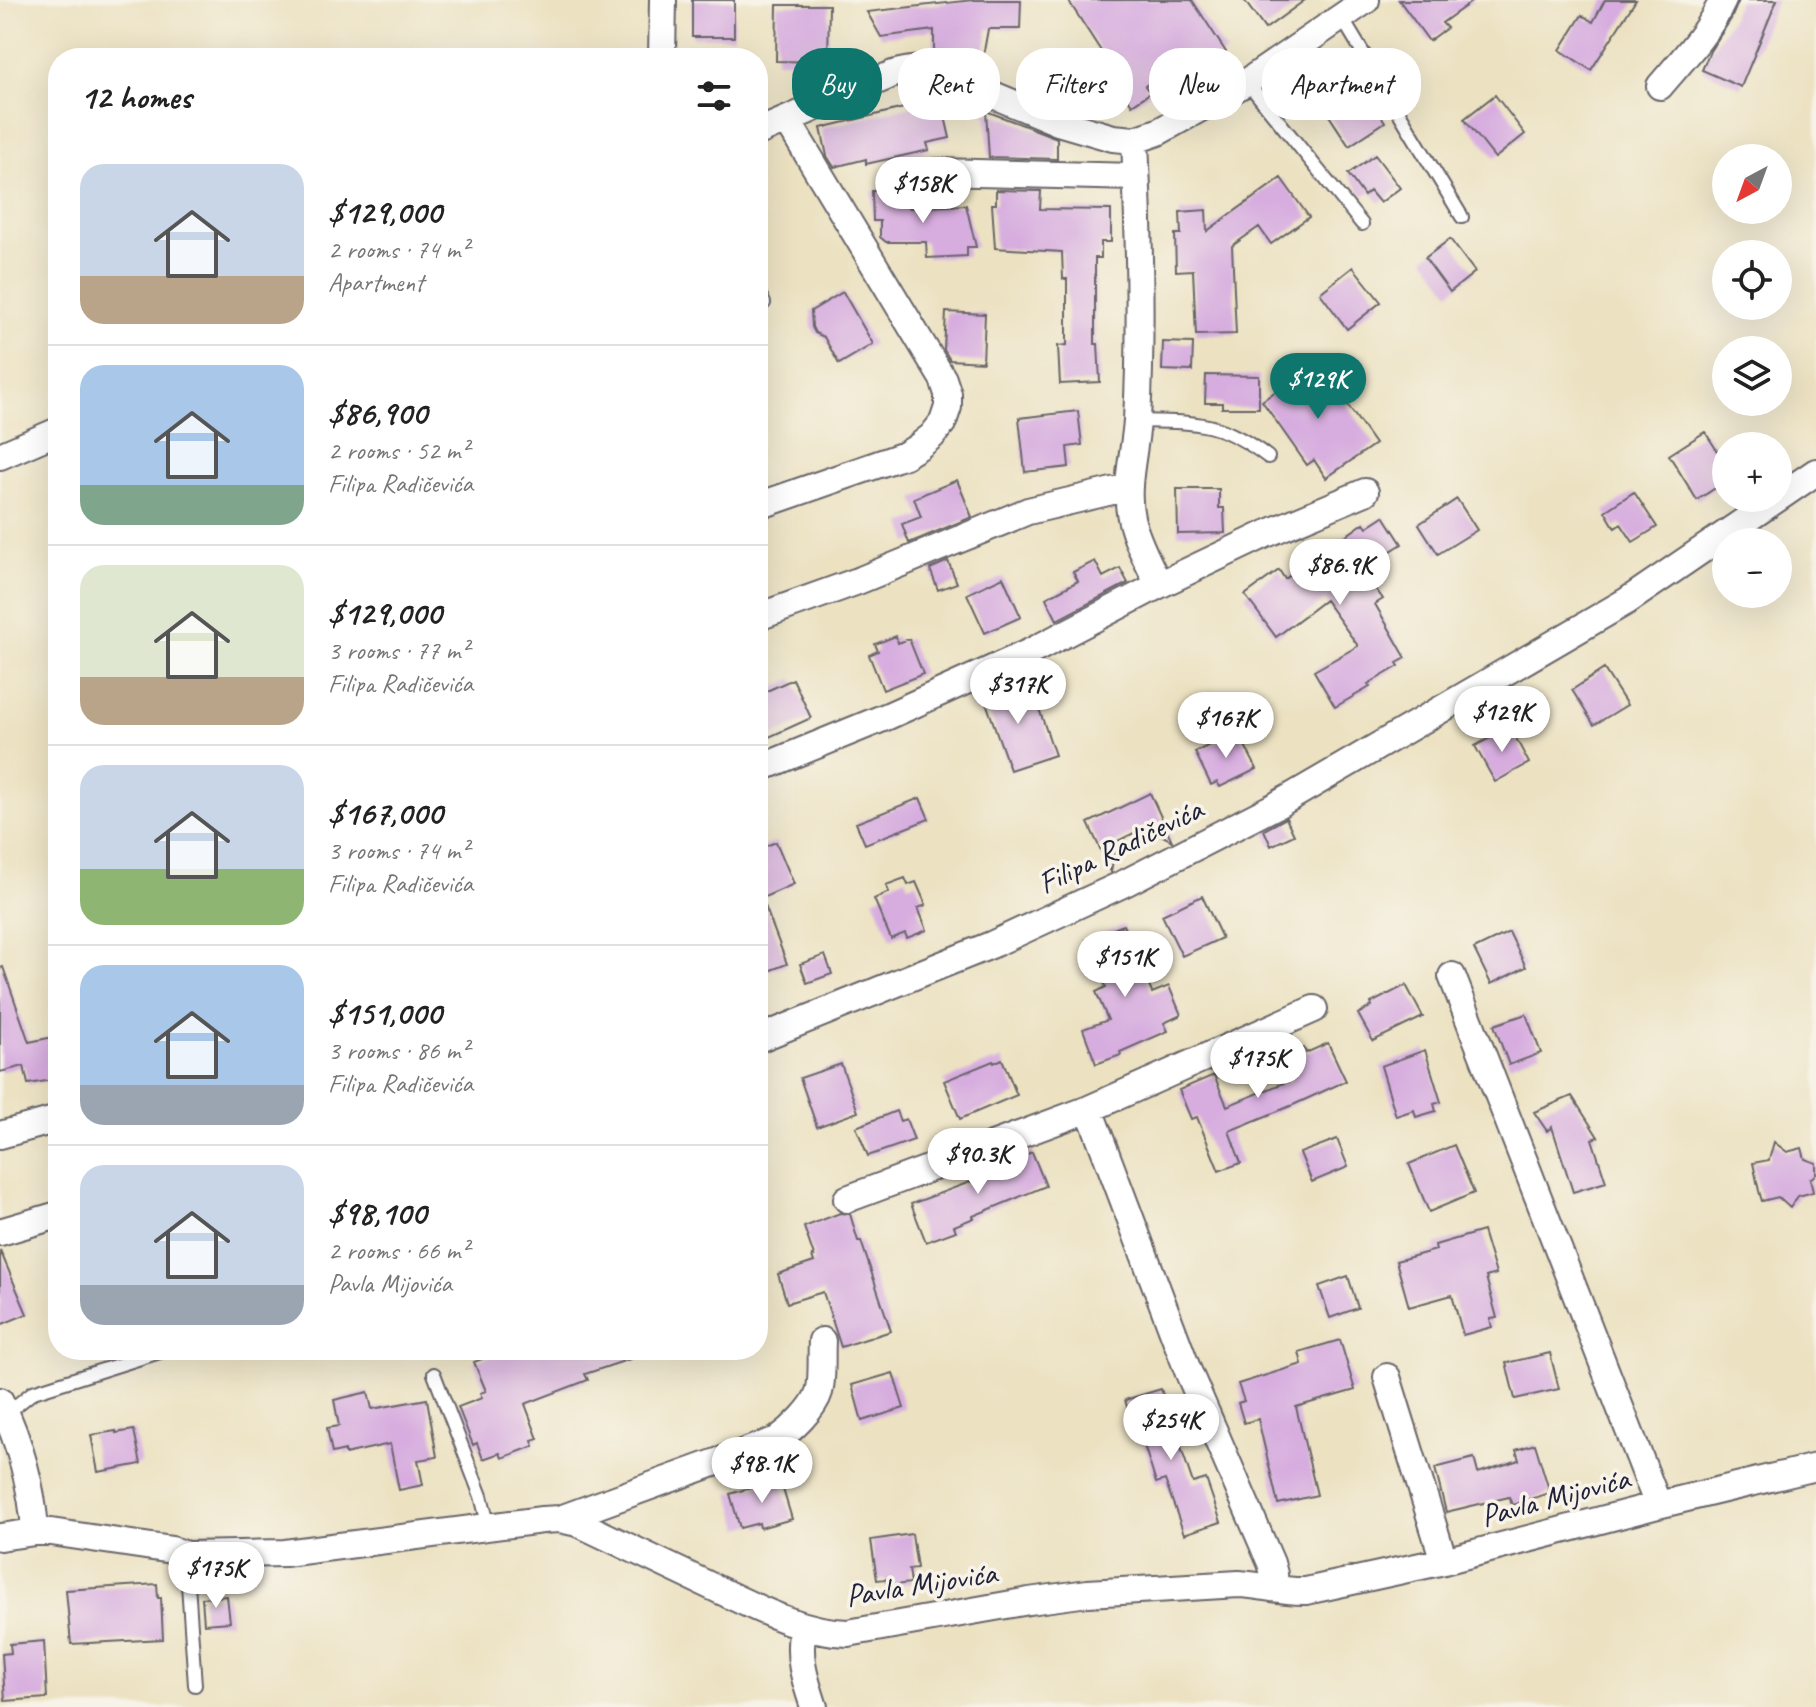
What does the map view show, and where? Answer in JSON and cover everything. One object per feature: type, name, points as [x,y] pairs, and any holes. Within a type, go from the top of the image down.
[{"type":"street","points":[[662,48],[663,0]]},
{"type":"street","points":[[768,128],[893,74],[924,68],[1058,122],[1113,138],[1135,140],[1158,132],[1247,82],[1366,0]]},
{"type":"street","points":[[1660,86],[1693,48],[1723,0]]},
{"type":"street","points":[[768,503],[905,455],[932,436],[943,422],[948,407],[943,379],[787,120]]},
{"type":"street","points":[[1135,140],[1139,295],[1137,421],[1129,487],[1131,516],[1159,585]]},
{"type":"street","points":[[937,172],[1136,177]]},
{"type":"street","points":[[0,456],[48,435]]},
{"type":"street","name":"Filipa Radičevića","points":[[1792,488],[1816,472]]},
{"type":"street","points":[[768,613],[858,581],[1028,511],[1129,487]]},
{"type":"street","points":[[768,765],[888,716],[1030,652],[1159,585],[1266,534],[1365,492]]},
{"type":"street","name":"Filipa Radičevića","points":[[768,1035],[991,945],[1125,883],[1264,813],[1627,601],[1757,512]]},
{"type":"street","points":[[1452,976],[1658,1505]]},
{"type":"street","points":[[847,1199],[1089,1109],[1314,1009]]},
{"type":"street","points":[[1089,1109],[1188,1371],[1271,1563],[1275,1588]]},
{"type":"street","points":[[0,1135],[48,1122]]},
{"type":"street","points":[[0,1232],[48,1218]]},
{"type":"street","points":[[560,1519],[777,1440],[793,1428],[819,1392],[822,1341]]},
{"type":"street","points":[[1387,1377],[1444,1561]]},
{"type":"street","points":[[3,1407],[28,1481],[35,1532]]},
{"type":"street","name":"Pavla Mijovića","points":[[0,1537],[35,1532],[64,1534],[186,1555],[285,1553],[560,1519],[578,1523],[804,1626],[838,1633],[860,1632],[1088,1593],[1239,1584],[1306,1591],[1444,1561],[1816,1467]]},
{"type":"street","points":[[804,1626],[801,1660],[814,1707]]},
{"type":"lane","points":[[1342,18],[1462,217]]},
{"type":"lane","points":[[1247,82],[1362,224]]},
{"type":"lane","points":[[1137,421],[1198,422],[1246,439],[1268,457]]},
{"type":"lane","points":[[3,1407],[33,1392],[134,1360]]},
{"type":"lane","points":[[434,1374],[481,1496],[489,1527]]},
{"type":"lane","points":[[186,1555],[195,1685]]},
{"type":"building","points":[[692,0],[734,0],[734,37],[692,37]]},
{"type":"building","points":[[973,0],[1021,0],[1020,29],[988,29],[985,48],[934,48],[934,30],[881,37],[867,12]]},
{"type":"building","points":[[1068,0],[1192,0],[1223,48],[1149,48],[1149,83],[1145,86],[1149,94],[1133,104],[1133,48],[1099,48]]},
{"type":"building","points":[[1244,0],[1305,0],[1265,29]]},
{"type":"building","points":[[1399,0],[1474,0],[1442,23],[1447,28],[1429,41]]},
{"type":"building","points":[[1605,0],[1636,0],[1591,70],[1560,50],[1582,15],[1593,22]]},
{"type":"building","points":[[1739,0],[1777,0],[1741,87],[1702,70]]},
{"type":"building","points":[[777,5],[829,5],[828,48],[792,48],[792,61],[776,61]]},
{"type":"building","points":[[1495,95],[1525,134],[1495,158],[1464,119]]},
{"type":"building","points":[[898,109],[898,120],[946,120],[950,138],[927,143],[929,150],[866,164],[866,159],[834,167],[827,156],[821,128],[854,120],[882,120],[882,113]]},
{"type":"building","points":[[1000,116],[1057,138],[1057,159],[989,157],[987,120],[1000,120]]},
{"type":"building","points":[[1332,120],[1384,120],[1385,122],[1349,146]]},
{"type":"building","points":[[1375,155],[1400,188],[1380,203],[1370,191],[1364,196],[1348,174]]},
{"type":"building","points":[[1281,178],[1309,217],[1271,244],[1259,227],[1232,246],[1236,334],[1196,335],[1193,270],[1176,271],[1175,234],[1181,234],[1180,212],[1206,210],[1207,231]]},
{"type":"building","points":[[996,190],[1041,191],[1040,209],[1111,210],[1111,242],[1101,242],[1101,258],[1095,258],[1095,344],[1098,344],[1100,382],[1060,384],[1058,346],[1067,345],[1067,279],[1063,279],[1062,252],[995,248],[992,204],[996,204]]},
{"type":"building","points":[[872,191],[908,191],[909,208],[966,205],[976,247],[967,247],[967,256],[927,258],[926,242],[886,242],[880,237],[880,221],[873,221]]},
{"type":"building","points":[[1450,239],[1475,272],[1450,292],[1425,258]]},
{"type":"building","points":[[1353,267],[1381,302],[1347,329],[1320,293]]},
{"type":"building","points":[[843,292],[873,344],[839,364],[824,337],[815,333],[811,311]]},
{"type":"building","points":[[946,312],[985,314],[983,362],[950,360],[944,350]]},
{"type":"building","points":[[1163,342],[1193,343],[1192,371],[1162,370]]},
{"type":"building","points":[[1317,362],[1375,444],[1326,478],[1314,460],[1307,465],[1262,401]]},
{"type":"building","points":[[1206,375],[1259,376],[1259,408],[1222,408],[1222,403],[1205,403]]},
{"type":"building","points":[[1078,411],[1082,445],[1067,447],[1069,467],[1025,472],[1019,418]]},
{"type":"building","points":[[1705,432],[1712,443],[1712,490],[1697,500],[1669,455]]},
{"type":"building","points":[[957,480],[972,517],[909,543],[902,524],[921,517],[914,498]]},
{"type":"building","points":[[1177,489],[1219,489],[1219,508],[1224,508],[1225,533],[1178,534]]},
{"type":"building","points":[[1634,492],[1657,527],[1633,542],[1621,524],[1615,528],[1605,511]]},
{"type":"building","points":[[1457,499],[1477,530],[1438,554],[1419,524]]},
{"type":"building","points":[[1384,516],[1402,544],[1383,556],[1385,560],[1364,573],[1383,599],[1375,604],[1406,658],[1397,663],[1399,666],[1368,684],[1370,687],[1335,707],[1314,671],[1358,646],[1325,600],[1276,637],[1245,595],[1279,570],[1285,579],[1364,523],[1367,527]]},
{"type":"building","points":[[948,561],[957,583],[938,590],[930,569]]},
{"type":"building","points":[[1095,561],[1103,577],[1120,568],[1128,583],[1057,620],[1046,598],[1078,581],[1073,572]]},
{"type":"building","points":[[1003,577],[1021,617],[985,633],[967,594]]},
{"type":"building","points":[[896,636],[898,643],[909,639],[923,674],[883,690],[869,655],[878,651],[875,644]]},
{"type":"building","points":[[1604,669],[1627,705],[1594,725],[1572,690]]},
{"type":"building","points":[[1010,678],[1023,708],[1037,703],[1055,755],[1010,770],[982,691]]},
{"type":"building","points":[[793,679],[811,718],[768,738],[768,690]]},
{"type":"building","points":[[1510,727],[1529,763],[1495,782],[1475,746]]},
{"type":"building","points":[[1238,732],[1257,769],[1220,787],[1217,782],[1211,785],[1195,752]]},
{"type":"building","points":[[1150,793],[1172,841],[1146,827],[1116,842],[1111,872],[1088,823]]},
{"type":"building","points":[[920,798],[929,819],[865,844],[856,823]]},
{"type":"building","points":[[1286,818],[1294,835],[1271,846],[1264,830]]},
{"type":"building","points":[[776,842],[794,884],[768,895],[768,845]]},
{"type":"building","points":[[905,878],[908,885],[916,882],[926,905],[918,908],[927,930],[907,938],[905,933],[891,939],[874,899],[889,892],[886,885]]},
{"type":"building","points":[[1202,896],[1222,938],[1182,956],[1162,915]]},
{"type":"building","points":[[768,914],[787,964],[768,971]]},
{"type":"building","points":[[1123,925],[1152,993],[1169,986],[1181,1015],[1164,1023],[1168,1031],[1096,1064],[1083,1029],[1108,1020],[1096,992],[1106,987],[1086,940]]},
{"type":"building","points":[[1509,932],[1526,967],[1491,984],[1474,949]]},
{"type":"building","points":[[825,955],[832,974],[807,983],[800,964]]},
{"type":"building","points":[[3,967],[29,1042],[48,1038],[48,1081],[28,1084],[24,1066],[0,1072],[0,968]]},
{"type":"building","points":[[1406,985],[1423,1017],[1373,1041],[1358,1014],[1372,1006],[1371,1003]]},
{"type":"building","points":[[1526,1014],[1541,1053],[1509,1065],[1494,1025]]},
{"type":"building","points":[[1328,1043],[1346,1081],[1229,1131],[1241,1163],[1219,1171],[1197,1117],[1191,1119],[1179,1090],[1214,1075],[1227,1106],[1291,1080],[1281,1058],[1304,1048],[1306,1053]]},
{"type":"building","points":[[1425,1050],[1441,1102],[1434,1104],[1436,1111],[1416,1117],[1414,1110],[1396,1116],[1381,1066]]},
{"type":"building","points":[[1002,1059],[1017,1095],[960,1119],[944,1081]]},
{"type":"building","points":[[841,1064],[858,1112],[817,1127],[800,1078]]},
{"type":"building","points":[[1572,1096],[1598,1137],[1592,1139],[1606,1182],[1573,1192],[1552,1127],[1547,1131],[1534,1112]]},
{"type":"building","points":[[896,1111],[900,1121],[906,1119],[914,1140],[868,1156],[856,1127]]},
{"type":"building","points":[[1337,1139],[1348,1167],[1312,1182],[1300,1153]]},
{"type":"building","points":[[1774,1142],[1787,1152],[1802,1148],[1805,1159],[1816,1163],[1816,1174],[1810,1179],[1813,1192],[1798,1196],[1790,1208],[1778,1197],[1762,1201],[1759,1191],[1753,1163],[1769,1160]]},
{"type":"building","points":[[1454,1145],[1474,1193],[1429,1212],[1409,1164]]},
{"type":"building","points":[[1032,1152],[1046,1186],[973,1216],[954,1226],[956,1231],[926,1242],[911,1204],[989,1175],[985,1165],[1011,1155],[1013,1160]]},
{"type":"building","points":[[840,1213],[850,1214],[891,1331],[841,1347],[823,1292],[787,1303],[778,1274],[814,1262],[804,1227]]},
{"type":"building","points":[[1483,1231],[1496,1274],[1486,1277],[1497,1318],[1490,1319],[1492,1327],[1463,1335],[1452,1295],[1409,1307],[1396,1261],[1436,1250],[1435,1245]]},
{"type":"building","points":[[0,1250],[27,1314],[0,1325]]},
{"type":"building","points":[[1348,1276],[1358,1308],[1330,1318],[1319,1286]]},
{"type":"building","points":[[1340,1340],[1355,1390],[1296,1407],[1317,1495],[1278,1504],[1258,1419],[1244,1423],[1238,1403],[1244,1401],[1238,1384],[1302,1364],[1299,1352]]},
{"type":"building","points":[[1550,1353],[1559,1389],[1515,1399],[1506,1363]]},
{"type":"building","points":[[627,1360],[585,1374],[588,1380],[525,1404],[538,1439],[532,1441],[534,1446],[502,1458],[500,1453],[483,1459],[477,1443],[473,1445],[458,1407],[482,1398],[480,1393],[486,1391],[474,1362]]},
{"type":"building","points":[[893,1373],[904,1408],[862,1421],[852,1385]]},
{"type":"building","points":[[1161,1389],[1193,1483],[1206,1479],[1221,1522],[1184,1534],[1165,1480],[1156,1483],[1143,1442],[1138,1443],[1125,1400]]},
{"type":"building","points":[[368,1392],[372,1409],[427,1399],[437,1457],[418,1460],[423,1485],[399,1490],[390,1444],[345,1454],[345,1450],[332,1453],[327,1428],[339,1426],[334,1400]]},
{"type":"building","points":[[134,1430],[141,1464],[98,1472],[91,1435]]},
{"type":"building","points":[[1535,1444],[1550,1493],[1512,1505],[1509,1497],[1446,1512],[1435,1468],[1474,1458],[1478,1473],[1519,1460],[1516,1450]]},
{"type":"building","points":[[780,1479],[792,1519],[760,1528],[759,1523],[740,1528],[730,1494]]},
{"type":"building","points":[[912,1534],[917,1568],[909,1569],[911,1583],[887,1586],[886,1579],[877,1580],[871,1540]]},
{"type":"building","points":[[157,1584],[158,1598],[161,1598],[163,1639],[71,1644],[66,1590]]},
{"type":"building","points":[[227,1596],[230,1622],[204,1624],[202,1598]]},
{"type":"building","points":[[44,1641],[47,1698],[5,1701],[2,1654],[11,1653],[10,1644]]}]
